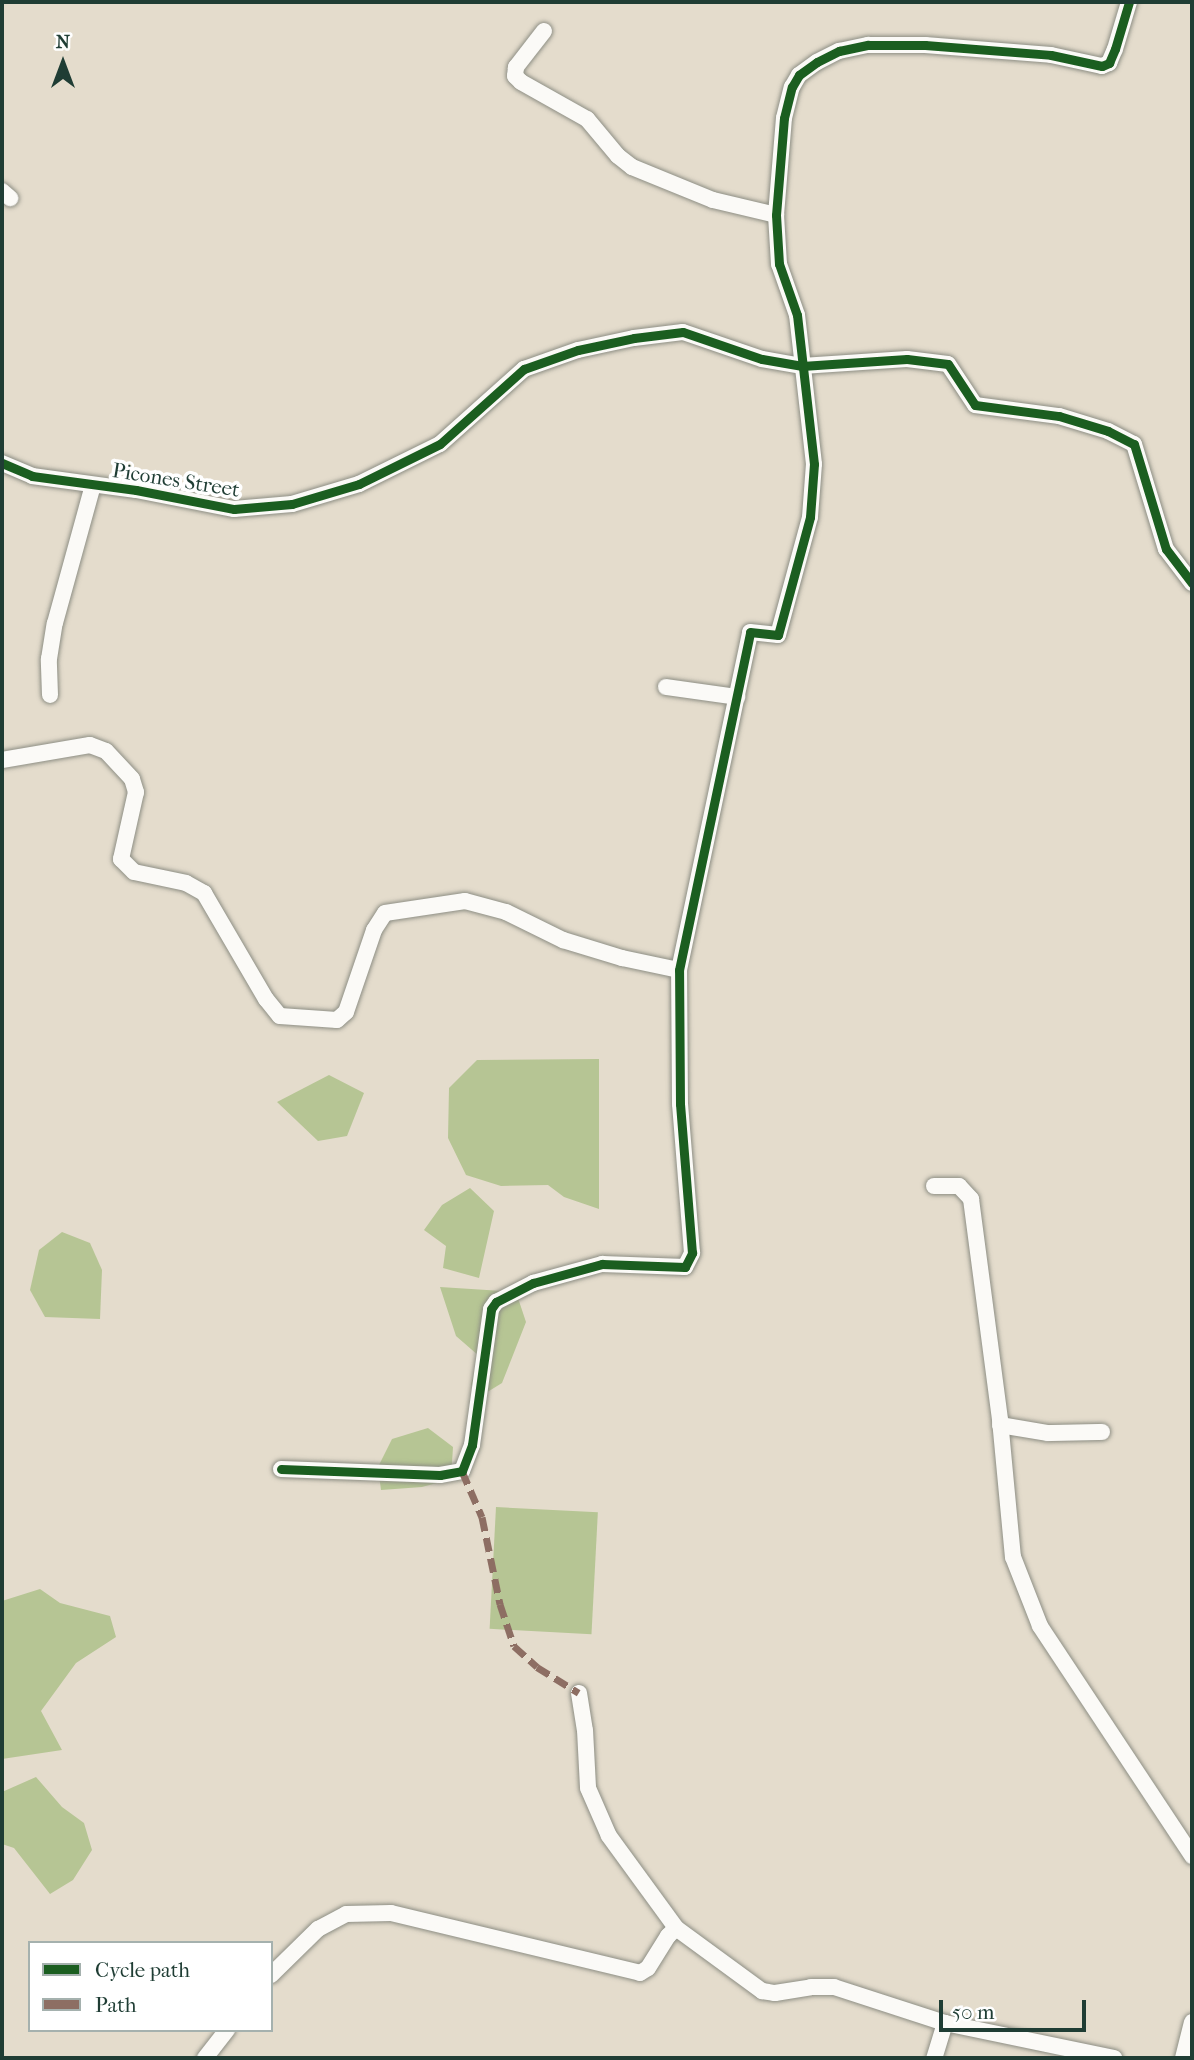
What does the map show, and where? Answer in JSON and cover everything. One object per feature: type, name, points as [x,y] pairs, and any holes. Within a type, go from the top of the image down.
[{"type":"street","points":[[281,1469],[440,1475],[462,1472],[472,1445],[491,1309],[496,1302],[533,1283],[602,1264],[685,1267],[692,1253],[680,1104],[679,970],[750,632],[778,635],[810,517],[814,464],[797,315],[779,264],[776,215],[785,118],[792,87],[799,75],[817,62],[839,51],[868,45],[925,45],[1051,55],[1102,66],[1109,63],[1115,49],[1129,2]]},
{"type":"street","points":[[544,31],[516,67],[515,76],[521,82],[587,119],[618,156],[632,167],[713,200],[776,215]]},
{"type":"street","name":"Picones Street","points":[[2,463],[32,476],[136,490],[234,509],[292,504],[359,484],[440,444],[524,369],[578,350],[634,338],[683,332],[762,359],[802,366],[907,359],[948,363],[975,405],[1059,416],[1108,431],[1134,444],[1166,549],[1192,583]]},
{"type":"street","points":[[50,695],[49,659],[55,623],[93,485]]},
{"type":"street","points":[[666,687],[737,697]]},
{"type":"street","points":[[2,760],[90,745],[106,751],[132,779],[136,792],[121,859],[134,872],[186,883],[204,893],[266,999],[280,1016],[337,1020],[346,1012],[374,930],[385,913],[465,901],[506,912],[563,940],[622,958],[679,970]]},
{"type":"street","points":[[934,1186],[959,1186],[971,1199],[1000,1425],[1013,1557],[1040,1626],[1192,1856]]},
{"type":"street","points":[[1000,1425],[1048,1433],[1102,1432]]},
{"type":"street","points":[[579,1693],[585,1730],[588,1788],[609,1836],[677,1928],[762,1991],[775,1993],[811,1987],[835,1987],[945,2023],[1114,2058]]},
{"type":"street","points":[[273,1973],[318,1929],[346,1914],[391,1913],[640,1973],[648,1968],[668,1936],[677,1928]]},
{"type":"street","points":[[1183,2058],[1192,2022]]},
{"type":"street","points":[[934,2058],[945,2023]]},
{"type":"street","points":[[205,2058],[225,2032]]},
{"type":"green space","points":[[599,1059],[599,1209],[564,1197],[548,1185],[501,1186],[466,1175],[448,1138],[449,1088],[477,1060]]},
{"type":"green space","points":[[329,1075],[364,1093],[347,1136],[318,1141],[277,1102]]},
{"type":"green space","points":[[470,1188],[494,1211],[479,1278],[443,1268],[446,1246],[424,1230],[442,1205]]},
{"type":"green space","points":[[62,1232],[90,1243],[102,1270],[100,1319],[45,1317],[30,1290],[39,1250]]},
{"type":"green space","points":[[440,1287],[516,1292],[526,1322],[502,1383],[476,1399],[471,1384],[479,1356],[456,1336]]},
{"type":"green space","points":[[428,1428],[453,1447],[451,1479],[422,1487],[381,1490],[378,1467],[392,1439]]},
{"type":"green space","points":[[496,1507],[598,1512],[591,1634],[490,1629]]},
{"type":"green space","points":[[40,1589],[60,1603],[110,1616],[116,1637],[76,1663],[41,1711],[62,1750],[2,1759],[2,1601]]},
{"type":"green space","points":[[36,1777],[62,1807],[84,1823],[92,1850],[73,1880],[50,1894],[14,1848],[2,1844],[2,1792]]},
{"type":"marked path","points":[[462,1471],[482,1517],[500,1604],[514,1646],[537,1667],[579,1693]]},
{"type":"cycle path","points":[[281,1469],[440,1475],[462,1471],[472,1445],[491,1309],[496,1302],[533,1283],[602,1264],[685,1267],[692,1253],[680,1104],[679,970],[750,632],[778,635],[810,517],[814,464],[797,315],[779,264],[776,215],[784,118],[792,87],[799,75],[817,62],[839,51],[868,45],[925,45],[1051,55],[1102,66],[1109,63],[1115,49],[1129,2]]},
{"type":"cycle path","points":[[2,463],[32,476],[136,490],[234,509],[292,504],[359,484],[440,444],[524,369],[578,350],[634,338],[683,332],[762,359],[802,366],[907,359],[948,364],[975,405],[1059,416],[1108,431],[1134,444],[1166,549],[1192,583]]}]
